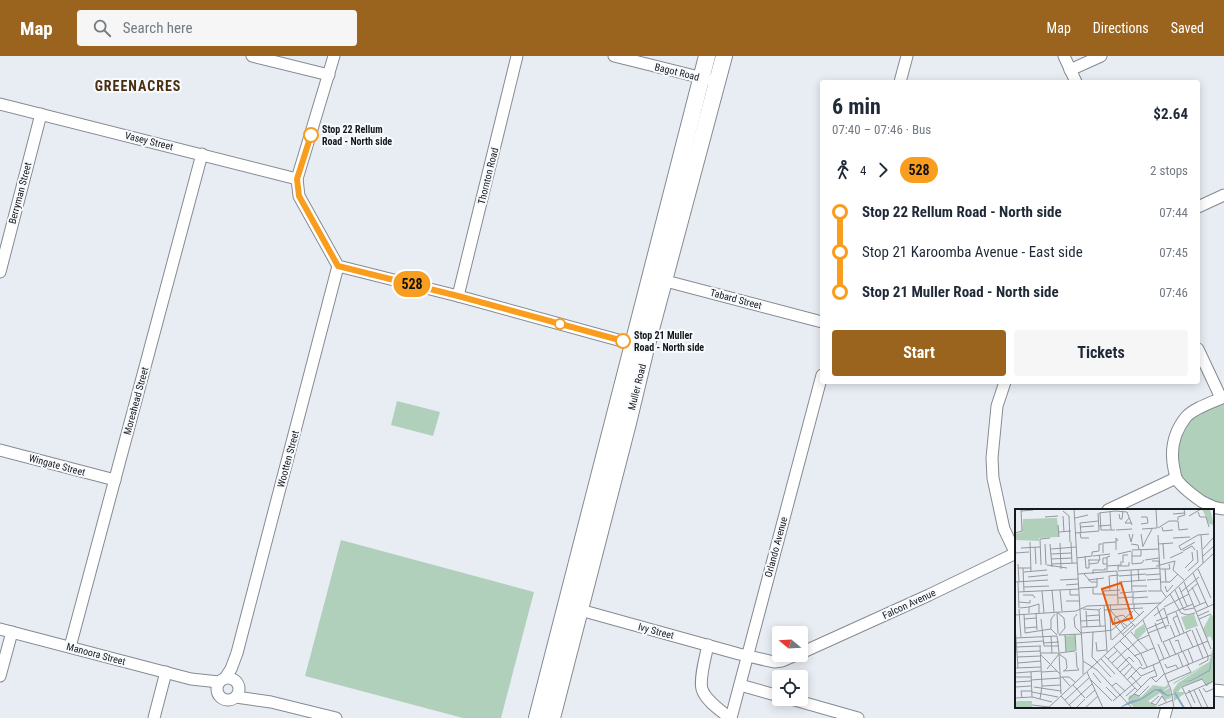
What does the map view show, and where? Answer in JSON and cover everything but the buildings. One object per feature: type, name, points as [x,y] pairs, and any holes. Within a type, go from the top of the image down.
[{"type":"main road","name":"Muller Road","points":[[657,279],[707,56]]},
{"type":"main road","name":"Muller Road","points":[[552,718],[573,608],[639,346],[657,279],[724,56]]},
{"type":"main road","name":"Muller Road","points":[[537,718],[573,608]]},
{"type":"street","points":[[252,56],[329,75]]},
{"type":"street","points":[[334,56],[297,179],[299,196],[338,266],[458,296],[639,346]]},
{"type":"street","name":"Thornton Road","points":[[458,296],[517,56]]},
{"type":"street","name":"Bagot Road","points":[[614,56],[717,82]]},
{"type":"street","points":[[901,80],[907,56]]},
{"type":"street","points":[[1064,56],[1075,80]]},
{"type":"street","points":[[1070,70],[1101,56]]},
{"type":"street","name":"Vasey Street","points":[[0,104],[297,179]]},
{"type":"street","name":"Berryman Street","points":[[0,272],[41,114]]},
{"type":"street","name":"Moreshead Street","points":[[70,647],[202,154]]},
{"type":"street","points":[[1200,206],[1224,195]]},
{"type":"street","name":"Wootten Street","points":[[238,689],[236,671],[238,653],[338,266]]},
{"type":"street","name":"Tabard Street","points":[[657,279],[820,321]]},
{"type":"street","points":[[1200,353],[1223,397],[1188,415],[1174,437],[1173,463],[1176,478],[1187,490],[1209,505],[1224,508]]},
{"type":"street","name":"Orlando Avenue","points":[[731,718],[820,383]]},
{"type":"street","points":[[1004,384],[997,406],[992,458],[994,478],[1004,529],[1015,551]]},
{"type":"street","name":"Wingate Street","points":[[0,450],[115,480]]},
{"type":"street","points":[[1110,509],[1176,478]]},
{"type":"street","name":"Falcon Avenue","points":[[808,650],[929,595],[1015,553]]},
{"type":"street","name":"Ivy Street","points":[[573,608],[748,656]]},
{"type":"street","name":"Manoora Street","points":[[0,629],[191,679],[221,684]]},
{"type":"street","points":[[0,676],[12,632]]},
{"type":"street","points":[[708,645],[702,677],[702,689],[716,707],[731,718]]},
{"type":"street","name":"Wootten Street","points":[[221,684],[231,669],[238,653]]},
{"type":"street","points":[[748,656],[772,662]]},
{"type":"street","points":[[154,718],[166,672]]},
{"type":"street","points":[[238,689],[232,700],[226,700],[221,697],[221,684],[233,679],[238,689],[271,702],[336,718]]},
{"type":"street","points":[[740,685],[772,694]]},
{"type":"street","points":[[1214,690],[1224,691]]},
{"type":"street","points":[[808,704],[858,718]]},
{"type":"street","points":[[1164,718],[1167,708]]},
{"type":"green space","points":[[1224,397],[1224,507],[1215,507],[1176,478],[1174,440],[1198,409]]},
{"type":"green space","points":[[397,401],[440,412],[433,436],[391,425]]},
{"type":"green space","points":[[341,540],[534,592],[501,718],[463,718],[305,676]]},
{"type":"bus line","name":"528","points":[[311,135],[297,179],[299,196],[338,266],[458,296],[623,341]]},
{"type":"place","name":"Stop 22 Rellum Road - North side","points":[[311,135]]},
{"type":"place","name":"Stop 21 Muller Road - North side","points":[[623,341]]},
{"type":"district","name":"GREENACRES","points":[[138,86]]}]
